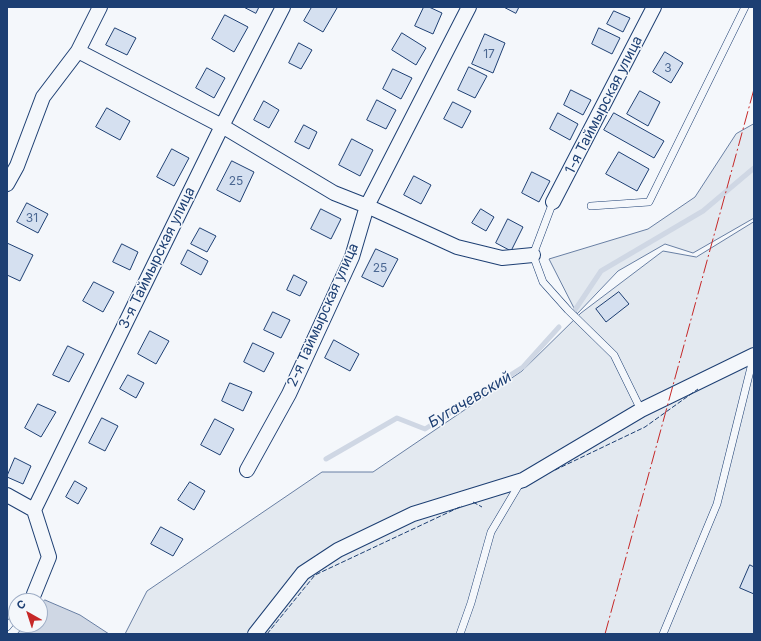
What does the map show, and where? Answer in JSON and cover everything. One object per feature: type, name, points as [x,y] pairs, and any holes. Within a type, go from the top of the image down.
[{"type":"street","points":[[7,184],[17,166],[43,98],[78,51],[100,7]]},
{"type":"street","name":"3-я Таймырская улица","points":[[34,510],[222,126],[283,7]]},
{"type":"street","name":"2-я Таймырская улица","points":[[248,470],[289,394],[352,257],[367,206],[469,7]]},
{"type":"street","name":"1-я Таймырская улица","points":[[553,202],[654,7]]},
{"type":"street","points":[[78,51],[222,126],[334,193],[367,206],[457,247],[502,258],[533,255]]},
{"type":"street","points":[[255,634],[303,573],[338,550],[413,514],[521,481],[641,410],[754,355]]},
{"type":"street","points":[[7,495],[34,510],[48,557],[33,593]]},
{"type":"lane","points":[[591,206],[649,202],[744,7]]},
{"type":"lane","points":[[553,202],[533,255],[543,282],[568,310],[614,356],[641,410]]},
{"type":"lane","points":[[663,634],[717,504],[754,355]]},
{"type":"lane","points":[[460,634],[471,604],[491,532],[521,481]]},
{"type":"shaded area","points":[[754,124],[754,218],[693,253],[665,244],[618,271],[577,314],[549,259],[648,229],[695,197],[736,134]]},
{"type":"shaded area","points":[[754,222],[754,634],[125,634],[147,591],[322,472],[373,472],[522,371],[581,313],[663,251],[696,257]]},
{"type":"shaded area","points":[[48,601],[80,615],[109,634],[17,634],[48,633]]},
{"type":"building","points":[[244,7],[259,7],[256,13]]},
{"type":"building","points":[[312,7],[337,8],[323,32],[304,21]]},
{"type":"building","points":[[424,7],[429,7],[442,13],[433,34],[415,26]]},
{"type":"building","points":[[504,7],[519,7],[516,13]]},
{"type":"building","points":[[614,11],[630,18],[623,32],[607,24]]},
{"type":"building","points":[[225,15],[248,27],[234,52],[212,39]]},
{"type":"building","points":[[115,28],[136,38],[127,55],[106,45]]},
{"type":"building","points":[[599,28],[620,38],[612,54],[592,44]]},
{"type":"building","points":[[402,33],[426,48],[416,65],[392,50]]},
{"type":"building","points":[[485,34],[505,43],[493,73],[472,64]]},
{"type":"building","points":[[299,43],[312,50],[301,69],[289,63]]},
{"type":"building","points":[[665,52],[683,63],[671,83],[653,72]]},
{"type":"building","points":[[469,67],[487,76],[475,98],[458,90]]},
{"type":"building","points":[[207,68],[225,78],[214,98],[196,88]]},
{"type":"building","points":[[393,69],[412,78],[401,99],[383,89]]},
{"type":"building","points":[[571,90],[591,100],[583,115],[564,105]]},
{"type":"building","points":[[640,91],[660,102],[648,126],[627,114]]},
{"type":"building","points":[[377,100],[396,110],[386,129],[367,120]]},
{"type":"building","points":[[264,101],[279,110],[269,128],[254,120]]},
{"type":"building","points":[[453,102],[471,111],[462,128],[444,119]]},
{"type":"building","points":[[107,108],[130,121],[120,140],[96,127]]},
{"type":"building","points":[[558,113],[578,124],[570,140],[550,129]]},
{"type":"building","points":[[614,113],[664,141],[654,158],[604,130]]},
{"type":"building","points":[[304,125],[317,132],[309,149],[295,142]]},
{"type":"building","points":[[352,139],[373,150],[360,176],[339,165]]},
{"type":"building","points":[[172,149],[189,158],[174,186],[157,177]]},
{"type":"building","points":[[619,152],[649,169],[637,191],[606,174]]},
{"type":"building","points":[[232,161],[254,172],[240,202],[217,190]]},
{"type":"building","points":[[532,172],[550,181],[539,202],[522,193]]},
{"type":"building","points":[[414,176],[431,185],[421,204],[404,195]]},
{"type":"building","points":[[27,203],[48,214],[38,233],[17,222]]},
{"type":"building","points":[[321,209],[341,219],[331,239],[311,229]]},
{"type":"building","points":[[481,209],[494,217],[486,231],[472,223]]},
{"type":"building","points":[[508,219],[523,227],[511,251],[496,243]]},
{"type":"building","points":[[200,228],[216,236],[207,252],[191,244]]},
{"type":"building","points":[[7,243],[33,255],[20,281],[7,275]]},
{"type":"building","points":[[122,244],[138,252],[130,270],[113,262]]},
{"type":"building","points":[[376,249],[398,259],[383,287],[362,277]]},
{"type":"building","points":[[188,250],[208,261],[201,275],[181,264]]},
{"type":"building","points":[[294,275],[307,282],[300,296],[287,290]]},
{"type":"building","points":[[94,282],[114,292],[103,312],[83,301]]},
{"type":"building","points":[[619,292],[629,304],[606,322],[596,309]]},
{"type":"building","points":[[273,312],[290,320],[281,338],[264,330]]},
{"type":"building","points":[[150,331],[169,341],[156,364],[138,354]]},
{"type":"building","points":[[334,340],[359,354],[350,371],[325,358]]},
{"type":"building","points":[[253,343],[274,353],[264,372],[244,362]]},
{"type":"building","points":[[68,346],[84,354],[69,382],[53,375]]},
{"type":"building","points":[[128,375],[144,383],[136,398],[120,389]]},
{"type":"building","points":[[230,383],[252,392],[243,411],[222,401]]},
{"type":"building","points":[[38,404],[56,412],[41,437],[25,428]]},
{"type":"building","points":[[102,418],[118,426],[105,451],[89,443]]},
{"type":"building","points":[[215,419],[234,429],[220,455],[201,445]]},
{"type":"building","points":[[15,458],[31,466],[23,484],[7,477]]},
{"type":"building","points":[[75,481],[87,488],[78,504],[66,497]]},
{"type":"building","points":[[190,482],[205,491],[194,510],[178,500]]},
{"type":"building","points":[[161,527],[183,539],[173,556],[151,544]]},
{"type":"building","points":[[750,565],[754,567],[754,594],[740,588]]},
{"type":"waterway","name":"Бугачевский","points":[[575,310],[601,271],[703,211],[754,168]]},
{"type":"waterway","name":"Бугачевский","points":[[326,459],[397,418],[425,429],[523,367],[559,327]]},
{"type":"fence","points":[[555,470],[645,427],[698,389]]},
{"type":"fence","points":[[473,502],[482,507]]},
{"type":"fence","points":[[267,634],[315,575],[462,506]]},
{"type":"power","points":[[605,634],[754,89]]}]
